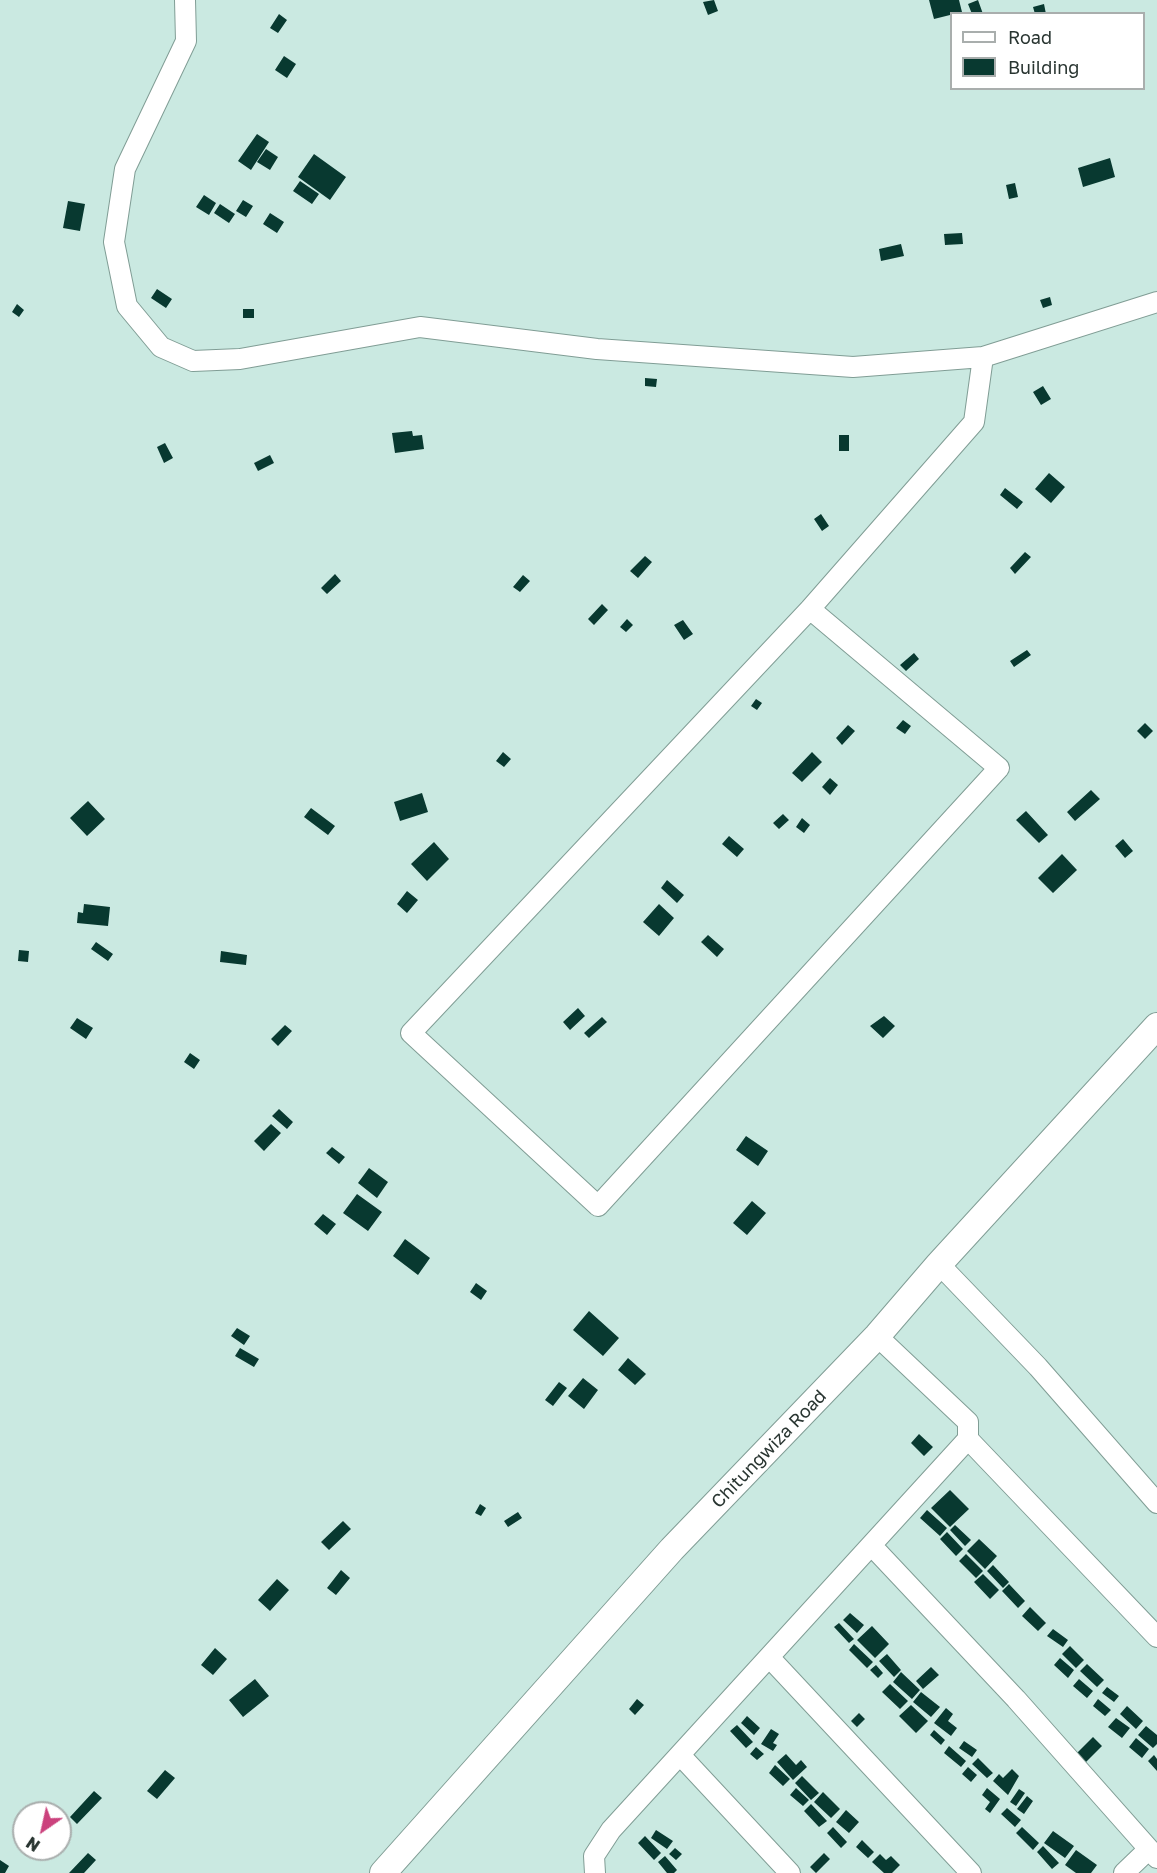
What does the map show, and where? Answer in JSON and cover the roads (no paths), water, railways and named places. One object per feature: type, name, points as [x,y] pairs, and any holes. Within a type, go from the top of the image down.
[{"type":"main road","name":"Chitungwiza Road","points":[[383,1873],[672,1549],[877,1336],[939,1264],[1157,1026]]},
{"type":"street","points":[[185,0],[186,41],[125,169],[114,242],[127,306],[161,347],[193,361],[240,359],[420,327],[597,349],[853,368],[983,357],[1157,302]]},
{"type":"street","points":[[810,609],[999,768],[598,1206],[411,1033],[810,609],[974,422],[983,357]]},
{"type":"street","points":[[939,1264],[1038,1367],[1157,1503]]},
{"type":"street","points":[[595,1873],[594,1856],[639,1799],[681,1756],[968,1439],[968,1422],[877,1336]]},
{"type":"street","points":[[968,1439],[1157,1637]]},
{"type":"street","points":[[872,1546],[1016,1699],[1153,1853],[1124,1873]]},
{"type":"street","points":[[770,1656],[971,1873]]},
{"type":"street","points":[[681,1756],[790,1873]]}]
